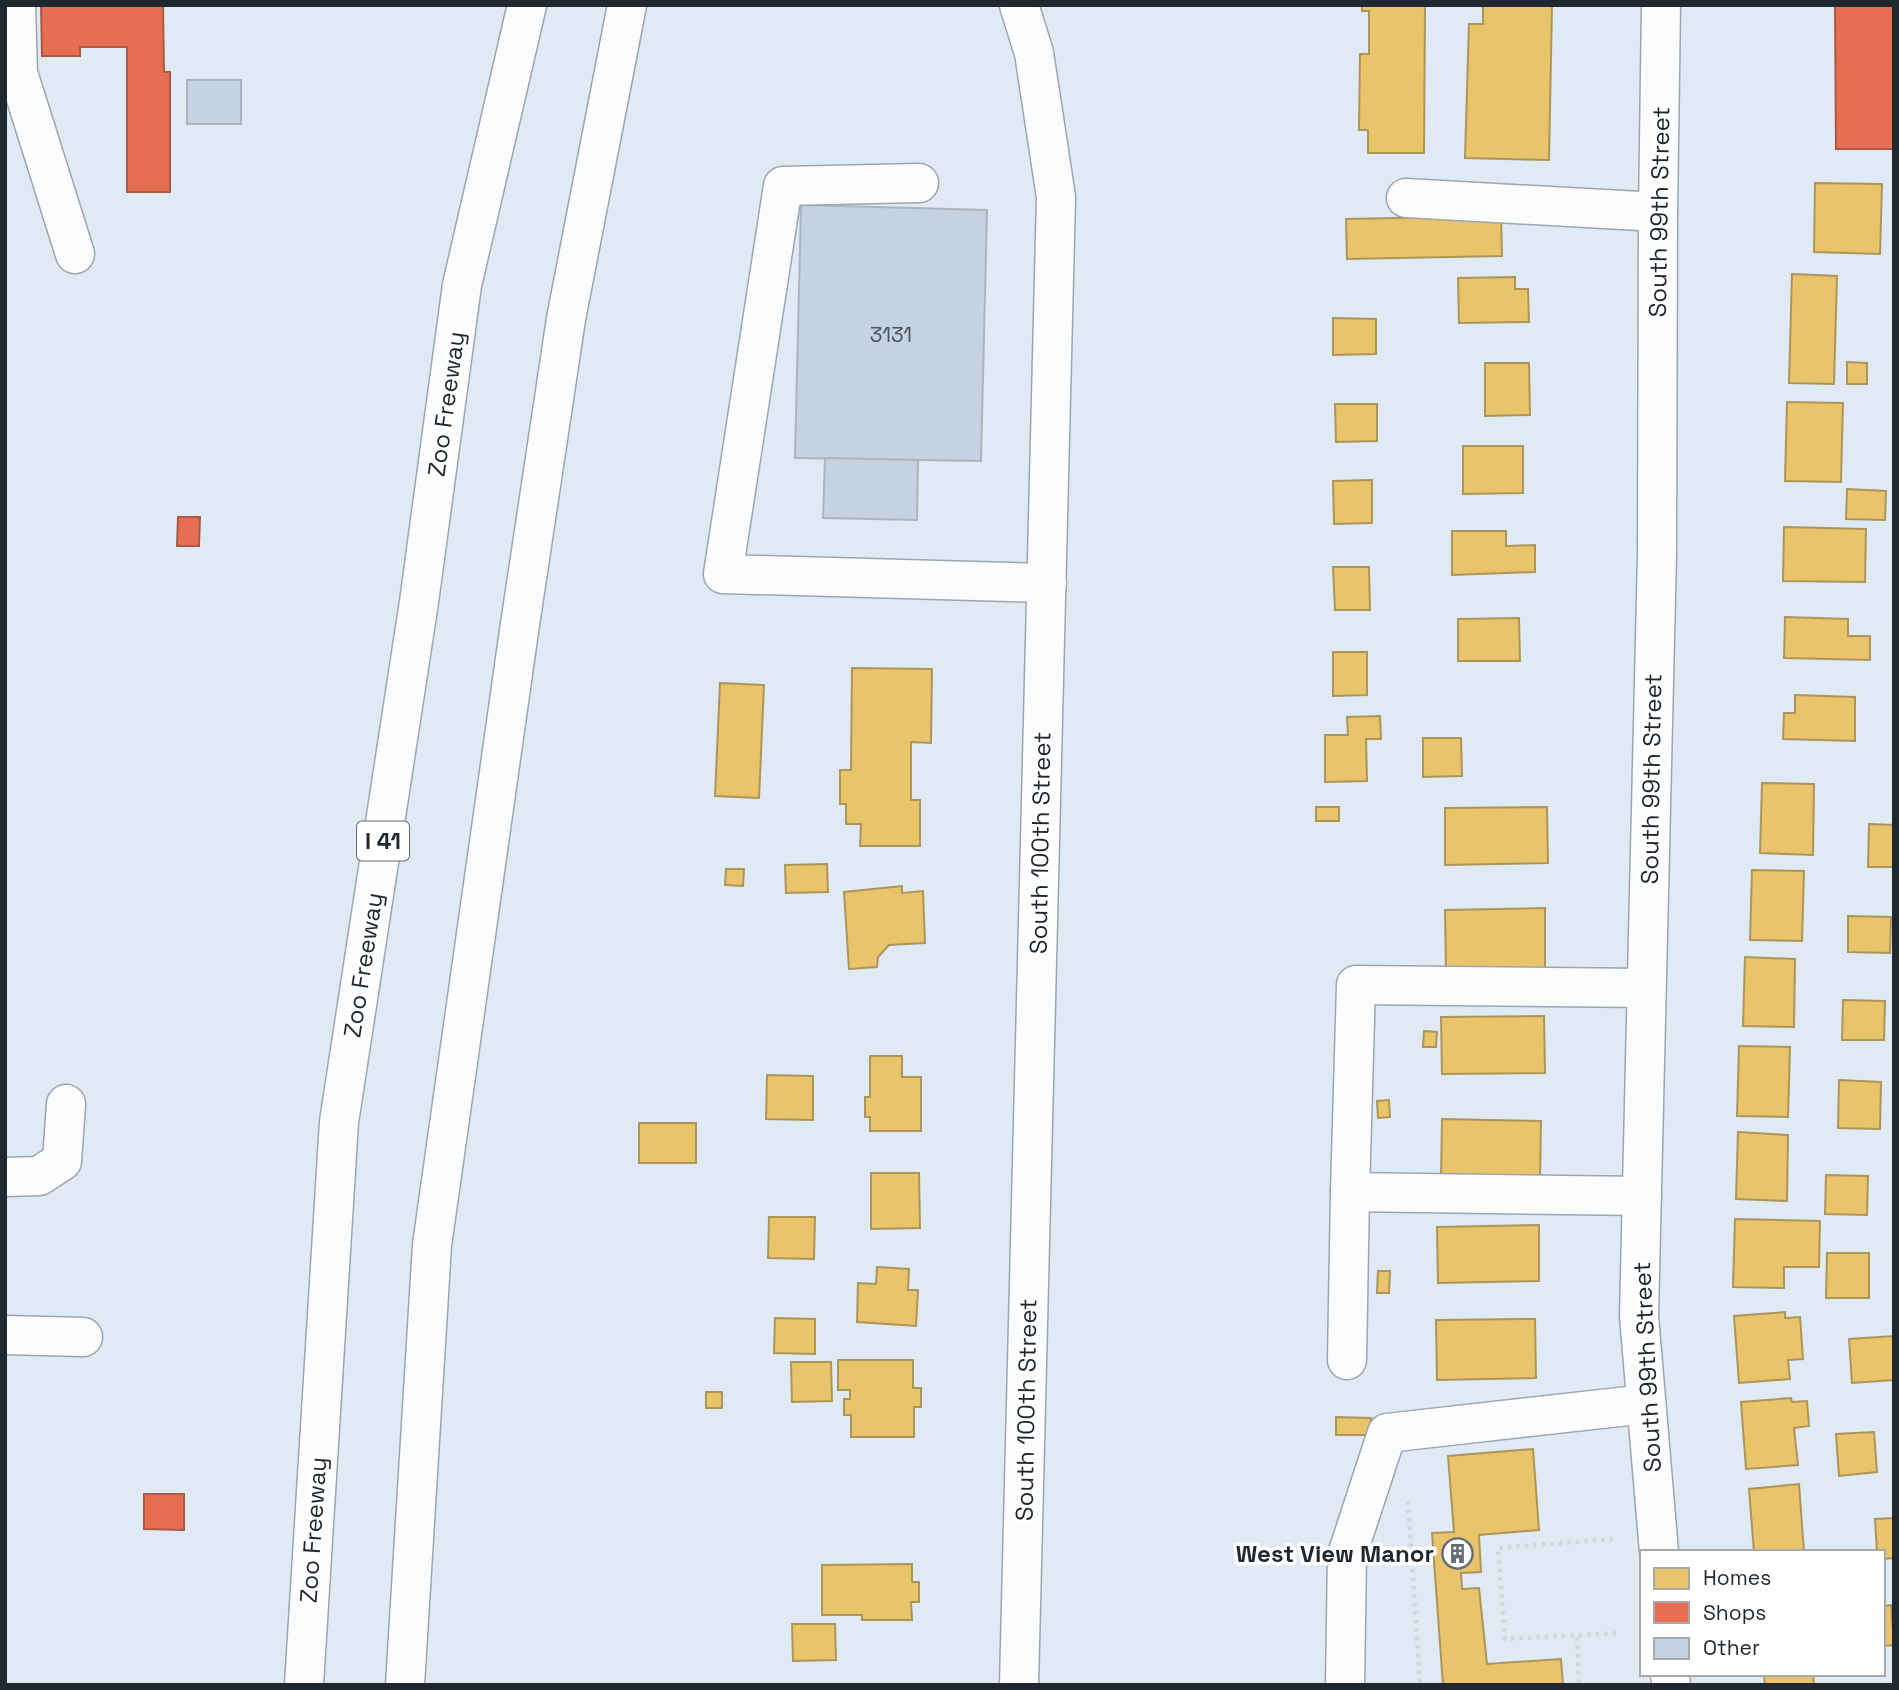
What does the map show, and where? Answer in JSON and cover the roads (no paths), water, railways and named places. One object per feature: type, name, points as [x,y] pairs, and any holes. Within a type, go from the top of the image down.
[{"type":"main road","points":[[16,5],[18,73],[75,254]]},
{"type":"main road","name":"Zoo Freeway","points":[[304,1685],[340,1122],[419,602],[462,285],[527,5]]},
{"type":"main road","points":[[405,1685],[432,1245],[566,319],[627,5]]},
{"type":"main road","name":"South 100th Street","points":[[1019,5],[1034,53],[1056,197],[1020,1685]]},
{"type":"main road","name":"South 99th Street","points":[[1659,1550],[1639,1315],[1657,554],[1658,212],[1663,5]]},
{"type":"main road","points":[[919,183],[783,186],[723,574],[1046,583]]},
{"type":"main road","points":[[1406,198],[1658,212]]},
{"type":"main road","points":[[1347,1360],[1356,985],[1646,988]]},
{"type":"main road","points":[[5,1177],[39,1176],[62,1161],[66,1104]]},
{"type":"main road","points":[[1350,1192],[1642,1196]]},
{"type":"main road","points":[[5,1335],[83,1337]]},
{"type":"main road","points":[[1345,1685],[1347,1555],[1387,1433],[1646,1404]]},
{"type":"place","name":"West View Manor","points":[[1457,1553]]}]
